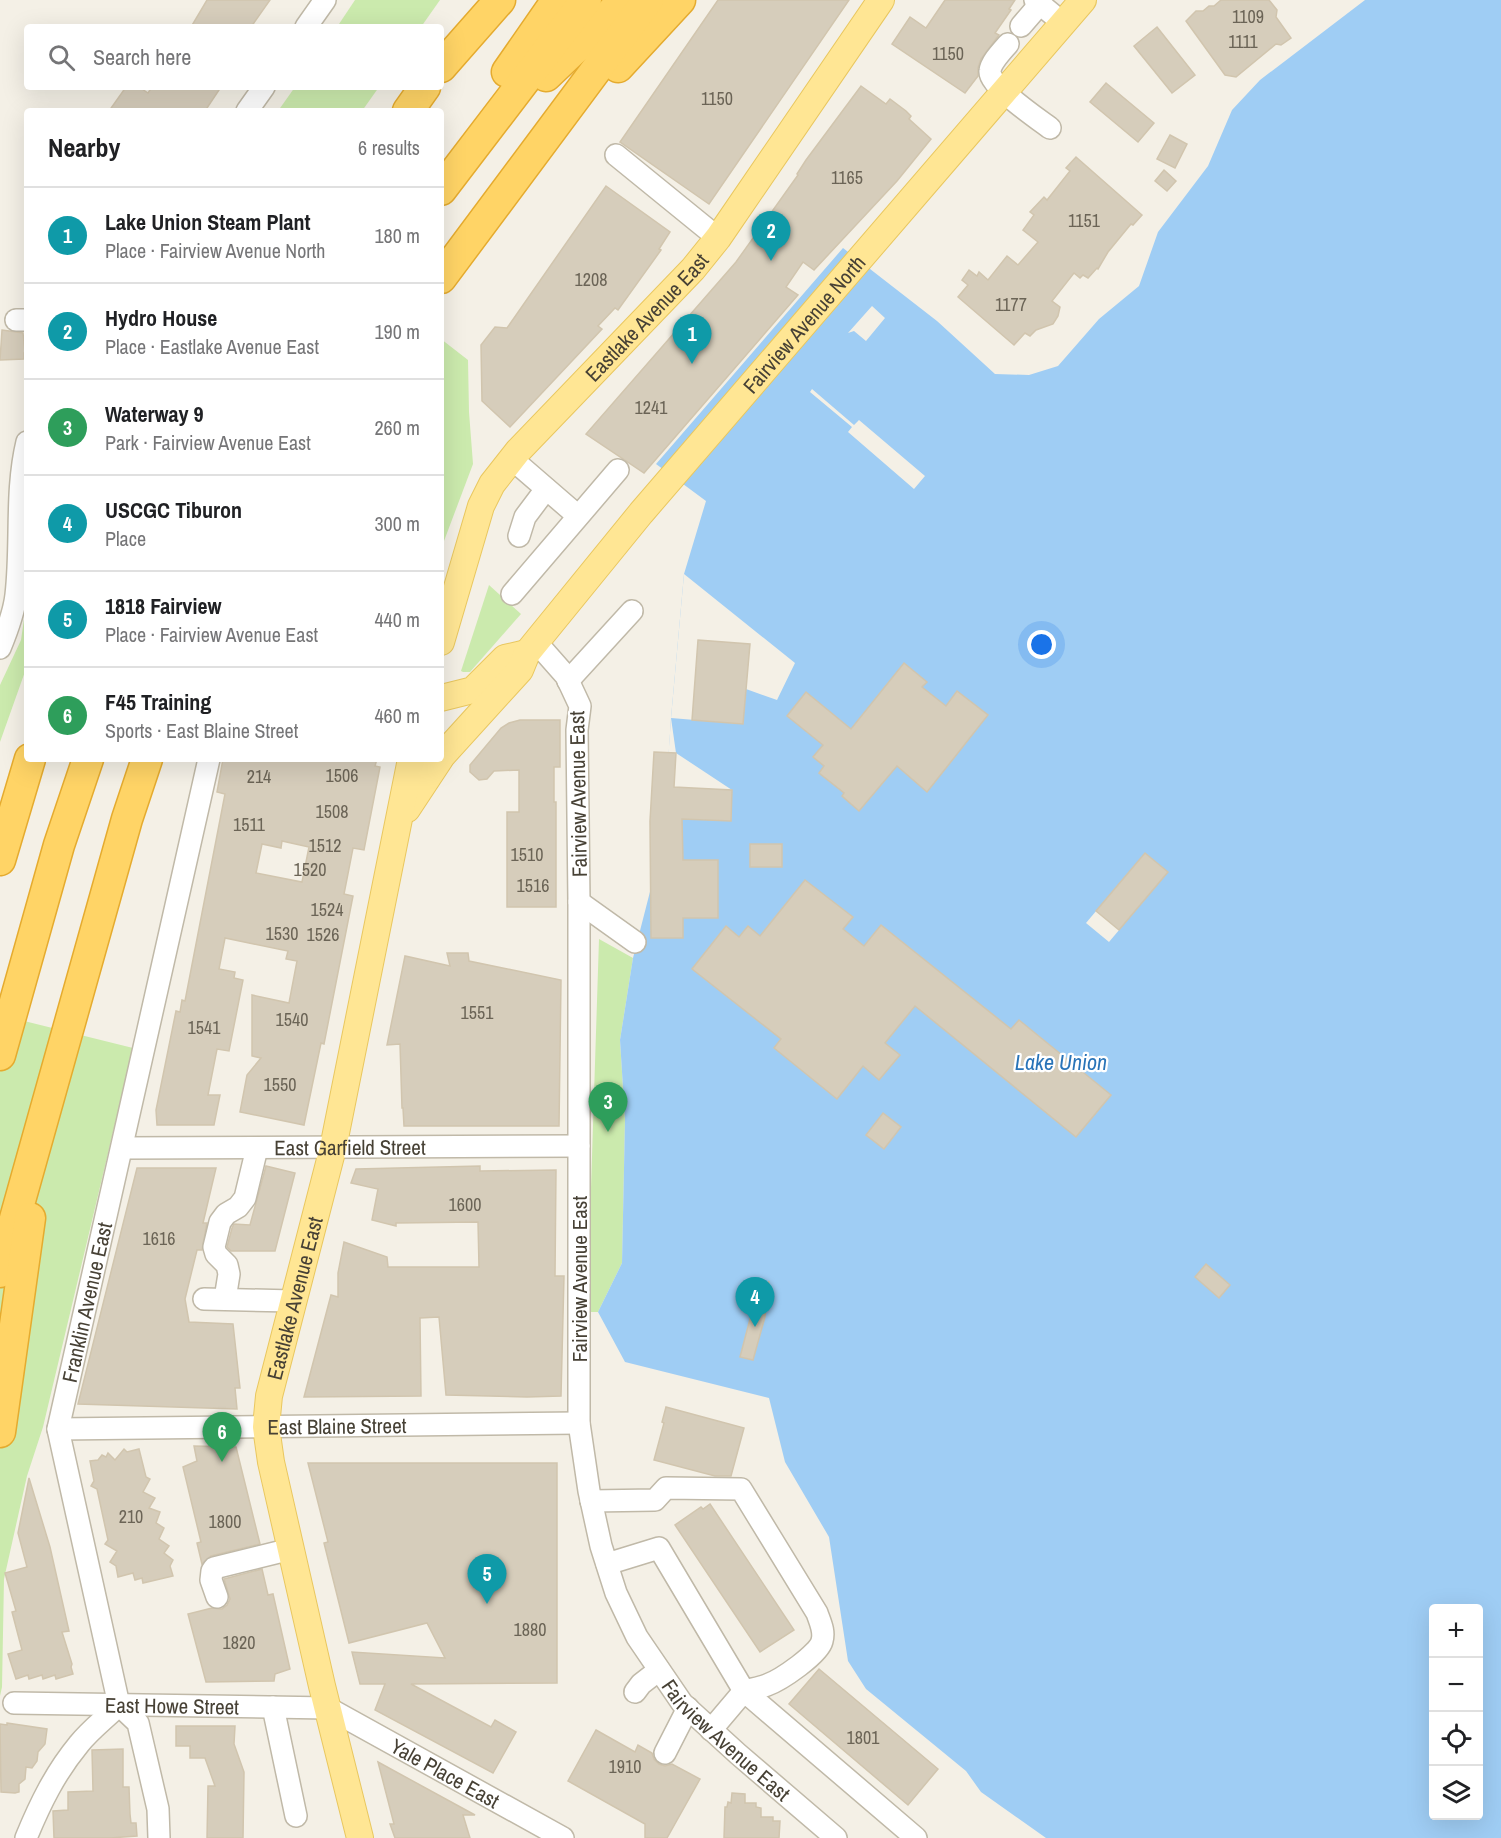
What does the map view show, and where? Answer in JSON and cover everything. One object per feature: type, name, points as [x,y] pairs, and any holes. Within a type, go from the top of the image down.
[{"type":"highway","points":[[444,60],[484,0]]},
{"type":"highway","points":[[444,62],[500,0]]},
{"type":"highway","points":[[444,164],[557,0]]},
{"type":"highway","points":[[444,186],[586,0]]},
{"type":"highway","points":[[481,136],[601,24],[623,0]]},
{"type":"highway","points":[[444,274],[648,0]]},
{"type":"highway","points":[[533,156],[646,39],[680,0]]},
{"type":"highway","points":[[410,108],[423,90]]},
{"type":"highway","points":[[0,794],[24,750]]},
{"type":"highway","points":[[0,860],[29,762]]},
{"type":"highway","points":[[0,1055],[59,844],[87,762]]},
{"type":"highway","points":[[0,1272],[127,819],[146,762]]},
{"type":"highway","points":[[0,1432],[22,1283],[42,1120]]},
{"type":"main road","name":"Eastlake Avenue East","points":[[444,632],[481,506],[492,484],[512,459],[693,270],[718,238],[881,0]]},
{"type":"main road","name":"Fairview Avenue North","points":[[444,754],[520,670],[532,648],[641,513],[1083,0]]},
{"type":"main road","points":[[444,697],[473,690],[505,658],[532,648]]},
{"type":"main road","name":"Eastlake Avenue East","points":[[360,1838],[271,1462],[266,1427],[269,1396],[333,1148],[410,762]]},
{"type":"main road","name":"Fairview Avenue North","points":[[397,828],[437,762]]},
{"type":"street","points":[[308,24],[325,0]]},
{"type":"street","points":[[1021,26],[1039,1],[1063,23]]},
{"type":"street","points":[[1008,44],[990,67],[989,75],[1004,92],[1050,128]]},
{"type":"street","points":[[249,108],[262,90]]},
{"type":"street","points":[[616,155],[718,238]]},
{"type":"street","points":[[512,459],[578,516]]},
{"type":"street","points":[[0,648],[16,596],[19,492],[24,461]]},
{"type":"street","points":[[512,594],[618,470]]},
{"type":"street","points":[[519,536],[525,517],[546,489]]},
{"type":"street","points":[[568,681],[632,611]]},
{"type":"street","name":"Fairview Avenue East","points":[[532,648],[566,676],[580,706],[577,730],[579,1423],[591,1502],[616,1593],[637,1637],[659,1670],[688,1708],[711,1730],[836,1838]]},
{"type":"street","name":"Franklin Avenue East","points":[[159,1838],[158,1809],[138,1723],[119,1705],[58,1429],[208,762]]},
{"type":"street","points":[[579,902],[635,942]]},
{"type":"street","name":"East Garfield Street","points":[[122,1148],[579,1146]]},
{"type":"street","points":[[225,1299],[230,1274],[227,1265],[216,1254],[214,1247],[220,1222],[245,1198],[257,1148]]},
{"type":"street","points":[[204,1299],[294,1301]]},
{"type":"street","name":"East Blaine Street","points":[[58,1429],[579,1423]]},
{"type":"street","points":[[591,1502],[655,1500],[666,1488],[741,1490],[817,1613],[823,1631],[819,1648],[784,1676],[766,1686],[744,1691],[711,1730]]},
{"type":"street","points":[[607,1564],[659,1548],[744,1691],[916,1838]]},
{"type":"street","points":[[217,1597],[211,1580],[214,1568],[291,1549]]},
{"type":"street","points":[[635,1692],[641,1684],[659,1670]]},
{"type":"street","name":"East Howe Street","points":[[14,1703],[328,1708]]},
{"type":"street","points":[[26,1838],[57,1773],[80,1743],[119,1705]]},
{"type":"street","points":[[273,1707],[296,1816]]},
{"type":"street","name":"Yale Place East","points":[[328,1708],[564,1838]]},
{"type":"street","points":[[665,1753],[688,1708]]},
{"type":"green space","points":[[355,0],[440,0],[423,24],[339,24]]},
{"type":"green space","points":[[293,90],[377,90],[364,108],[280,108]]},
{"type":"green space","points":[[444,341],[468,360],[473,464],[444,541]]},
{"type":"green space","points":[[489,585],[521,614],[470,672],[463,672],[461,671]]},
{"type":"green space","points":[[24,619],[24,674],[0,742],[0,685],[21,640]]},
{"type":"green space","points":[[599,939],[633,958],[620,1040],[625,1120],[622,1263],[598,1312],[587,1312]]},
{"type":"green space","points":[[0,1015],[133,1048],[43,1427],[27,1476],[4,1579],[0,1696]]},
{"type":"water","name":"Lake Union","points":[[1365,0],[1501,0],[1501,1838],[1046,1838],[981,1792],[966,1771],[866,1689],[848,1661],[829,1537],[785,1462],[769,1398],[625,1362],[598,1312],[622,1263],[625,1120],[620,1040],[633,958],[663,841],[684,574],[706,501],[656,464],[843,248],[937,321],[995,374],[1029,375],[1058,366],[1099,319],[1139,286],[1158,232],[1208,166],[1232,110],[1260,80]]},
{"type":"pier","points":[[872,306],[885,318],[866,341],[854,331],[848,333]]},
{"type":"pier","points":[[812,389],[854,425],[859,420],[925,476],[914,489],[848,432],[852,427],[810,392]]},
{"type":"pier","points":[[684,574],[795,663],[777,700],[746,689],[743,724],[671,718]]},
{"type":"pier","points":[[671,718],[676,753],[732,790],[731,821],[664,818]]},
{"type":"pier","points":[[1145,853],[1168,872],[1109,942],[1086,923]]},
{"type":"building","points":[[207,0],[270,0],[253,24],[193,24]]},
{"type":"building","points":[[718,0],[849,0],[709,204],[620,142]]},
{"type":"building","points":[[945,0],[1015,0],[995,33],[999,35],[981,59],[978,76],[965,93],[892,44],[910,17],[926,28]]},
{"type":"building","points":[[1221,0],[1269,0],[1277,10],[1276,17],[1291,38],[1281,45],[1276,44],[1236,77],[1225,75],[1186,21],[1196,11],[1203,11]]},
{"type":"building","points":[[1157,27],[1195,75],[1172,93],[1134,46]]},
{"type":"building","points":[[1106,83],[1154,123],[1138,142],[1090,102]]},
{"type":"building","points":[[861,86],[886,104],[890,99],[906,111],[911,116],[909,119],[931,139],[897,181],[814,270],[803,262],[786,287],[798,295],[644,473],[586,434],[736,262],[798,175],[806,160]]},
{"type":"building","points":[[124,90],[144,90],[148,93],[150,90],[219,90],[207,108],[111,108]]},
{"type":"building","points":[[1170,135],[1187,144],[1175,168],[1157,159]]},
{"type":"building","points":[[1076,157],[1142,215],[1133,225],[1131,224],[1108,252],[1098,269],[1088,278],[1083,275],[1080,278],[1074,273],[1052,301],[1060,307],[1053,324],[1036,330],[1030,336],[1025,333],[1014,345],[958,297],[968,285],[962,280],[969,270],[977,276],[979,272],[988,280],[1007,256],[1018,265],[1038,242],[1023,230],[1034,215],[1030,212],[1044,197],[1047,200],[1070,171],[1066,168]]},
{"type":"building","points":[[1164,170],[1176,181],[1167,191],[1155,181]]},
{"type":"building","points":[[606,186],[670,232],[659,249],[661,250],[618,310],[615,308],[598,326],[602,329],[510,427],[482,401],[481,345],[495,327],[507,328]]},
{"type":"building","points":[[2,330],[23,333],[24,359],[0,360]]},
{"type":"building","points":[[698,640],[750,644],[743,724],[692,720]]},
{"type":"building","points":[[904,663],[927,682],[922,687],[946,706],[957,691],[988,715],[927,792],[897,766],[859,811],[842,796],[844,793],[819,773],[824,766],[813,757],[823,745],[787,716],[806,692],[851,729]]},
{"type":"building","points":[[520,720],[560,720],[560,767],[554,767],[556,907],[507,907],[507,812],[519,812],[519,770],[494,771],[487,779],[479,780],[470,772],[470,765],[501,728],[509,723]]},
{"type":"building","points":[[654,752],[676,753],[674,787],[732,790],[731,821],[682,819],[683,860],[718,860],[718,918],[683,918],[683,938],[651,938],[650,821]]},
{"type":"building","points":[[222,762],[376,762],[375,766],[380,767],[364,850],[353,848],[344,894],[353,896],[324,1044],[321,1043],[304,1125],[240,1112],[247,1075],[261,1058],[252,1056],[252,995],[289,1003],[297,961],[286,959],[288,951],[225,938],[219,969],[235,972],[234,978],[243,980],[229,1051],[217,1049],[208,1095],[220,1095],[214,1125],[157,1125],[156,1110],[176,1011],[180,1012],[182,1000],[185,1001],[225,794],[217,792]],"holes":[[[282,841],[309,847],[302,882],[256,873],[262,844],[281,848]]]},
{"type":"building","points":[[750,844],[782,844],[782,867],[750,867]]},
{"type":"building","points":[[1145,853],[1168,872],[1119,930],[1096,911]]},
{"type":"building","points":[[805,880],[853,917],[843,929],[864,946],[881,925],[1011,1029],[1019,1020],[1111,1095],[1076,1137],[915,1006],[885,1043],[900,1055],[879,1080],[863,1066],[837,1099],[774,1048],[781,1039],[692,969],[726,926],[739,937],[748,926],[760,936]]},
{"type":"building","points":[[447,953],[468,953],[469,961],[561,980],[559,1126],[404,1126],[400,1044],[387,1045],[405,956],[450,966]]},
{"type":"building","points":[[883,1113],[901,1127],[884,1149],[866,1135]]},
{"type":"building","points":[[266,1166],[295,1173],[275,1251],[231,1251],[227,1247],[232,1228],[234,1224],[250,1225]]},
{"type":"building","points":[[480,1166],[480,1171],[556,1170],[555,1276],[564,1276],[561,1396],[446,1395],[439,1317],[420,1318],[421,1396],[304,1397],[331,1295],[338,1297],[338,1273],[344,1242],[387,1257],[388,1267],[479,1267],[478,1222],[396,1223],[396,1226],[372,1220],[378,1189],[351,1183],[356,1169]]},
{"type":"building","points":[[137,1168],[216,1168],[203,1223],[207,1223],[202,1250],[197,1250],[185,1299],[189,1322],[233,1324],[240,1388],[235,1388],[237,1409],[78,1404]]},
{"type":"building","points":[[1206,1264],[1230,1285],[1219,1298],[1195,1277]]},
{"type":"building","points":[[769,1281],[765,1317],[753,1360],[740,1357],[751,1315]]},
{"type":"building","points":[[666,1407],[744,1428],[731,1476],[715,1476],[654,1460]]},
{"type":"building","points":[[194,1446],[236,1447],[260,1544],[211,1556],[202,1564],[197,1543],[201,1542],[183,1467],[197,1461]]},
{"type":"building","points":[[124,1449],[127,1452],[139,1449],[146,1477],[150,1479],[143,1492],[155,1498],[149,1508],[160,1512],[156,1523],[164,1528],[159,1539],[169,1546],[164,1553],[173,1560],[170,1566],[173,1576],[143,1583],[142,1578],[135,1580],[133,1573],[118,1577],[116,1566],[110,1562],[117,1551],[105,1544],[108,1540],[97,1489],[91,1486],[94,1481],[90,1461],[98,1460],[102,1455],[106,1457],[108,1453],[115,1460]]},
{"type":"building","points":[[308,1463],[557,1463],[557,1683],[411,1684],[491,1727],[495,1720],[516,1732],[493,1773],[375,1710],[385,1684],[360,1684],[352,1652],[445,1658],[427,1623],[349,1643],[324,1543],[328,1542]]},
{"type":"building","points":[[29,1478],[50,1547],[69,1631],[62,1632],[73,1674],[56,1679],[55,1675],[43,1679],[42,1675],[29,1679],[28,1675],[16,1679],[8,1654],[22,1650],[12,1612],[16,1611],[5,1573],[27,1567],[18,1533]]},
{"type":"building","points":[[710,1504],[794,1630],[760,1652],[675,1525],[701,1507],[703,1509]]},
{"type":"building","points":[[262,1569],[268,1595],[273,1594],[290,1669],[275,1674],[274,1681],[206,1682],[188,1614],[212,1608],[222,1609],[230,1599],[224,1579]]},
{"type":"building","points":[[819,1669],[938,1769],[908,1805],[789,1704]]},
{"type":"building","points":[[7,1723],[47,1729],[45,1744],[38,1752],[37,1761],[32,1768],[26,1767],[25,1779],[19,1784],[19,1792],[15,1793],[1,1792],[0,1724],[7,1725]]},
{"type":"building","points":[[176,1726],[235,1726],[234,1744],[244,1772],[243,1838],[207,1838],[208,1786],[215,1786],[205,1758],[190,1758],[190,1746],[176,1746]]},
{"type":"building","points":[[596,1730],[635,1752],[638,1745],[652,1753],[659,1764],[665,1766],[672,1764],[700,1779],[667,1838],[645,1838],[645,1824],[568,1781]]},
{"type":"building","points":[[123,1749],[123,1787],[129,1787],[131,1823],[136,1823],[137,1836],[54,1838],[53,1811],[68,1810],[68,1792],[93,1791],[92,1750]]},
{"type":"building","points":[[378,1762],[475,1815],[463,1815],[470,1838],[395,1838],[390,1824],[394,1824]]},
{"type":"building","points":[[732,1793],[745,1794],[745,1803],[756,1803],[756,1807],[761,1808],[761,1817],[773,1817],[773,1821],[780,1821],[779,1838],[724,1838],[725,1807],[728,1802],[731,1803]]},
{"type":"place","name":"Hydro House","points":[[771,261]]},
{"type":"place","name":"Lake Union Steam Plant","points":[[692,364]]},
{"type":"place","name":"Waterway 9","points":[[608,1132]]},
{"type":"place","name":"USCGC Tiburon","points":[[755,1327]]},
{"type":"place","name":"F45 Training","points":[[222,1462]]},
{"type":"place","name":"1818 Fairview","points":[[487,1604]]}]
